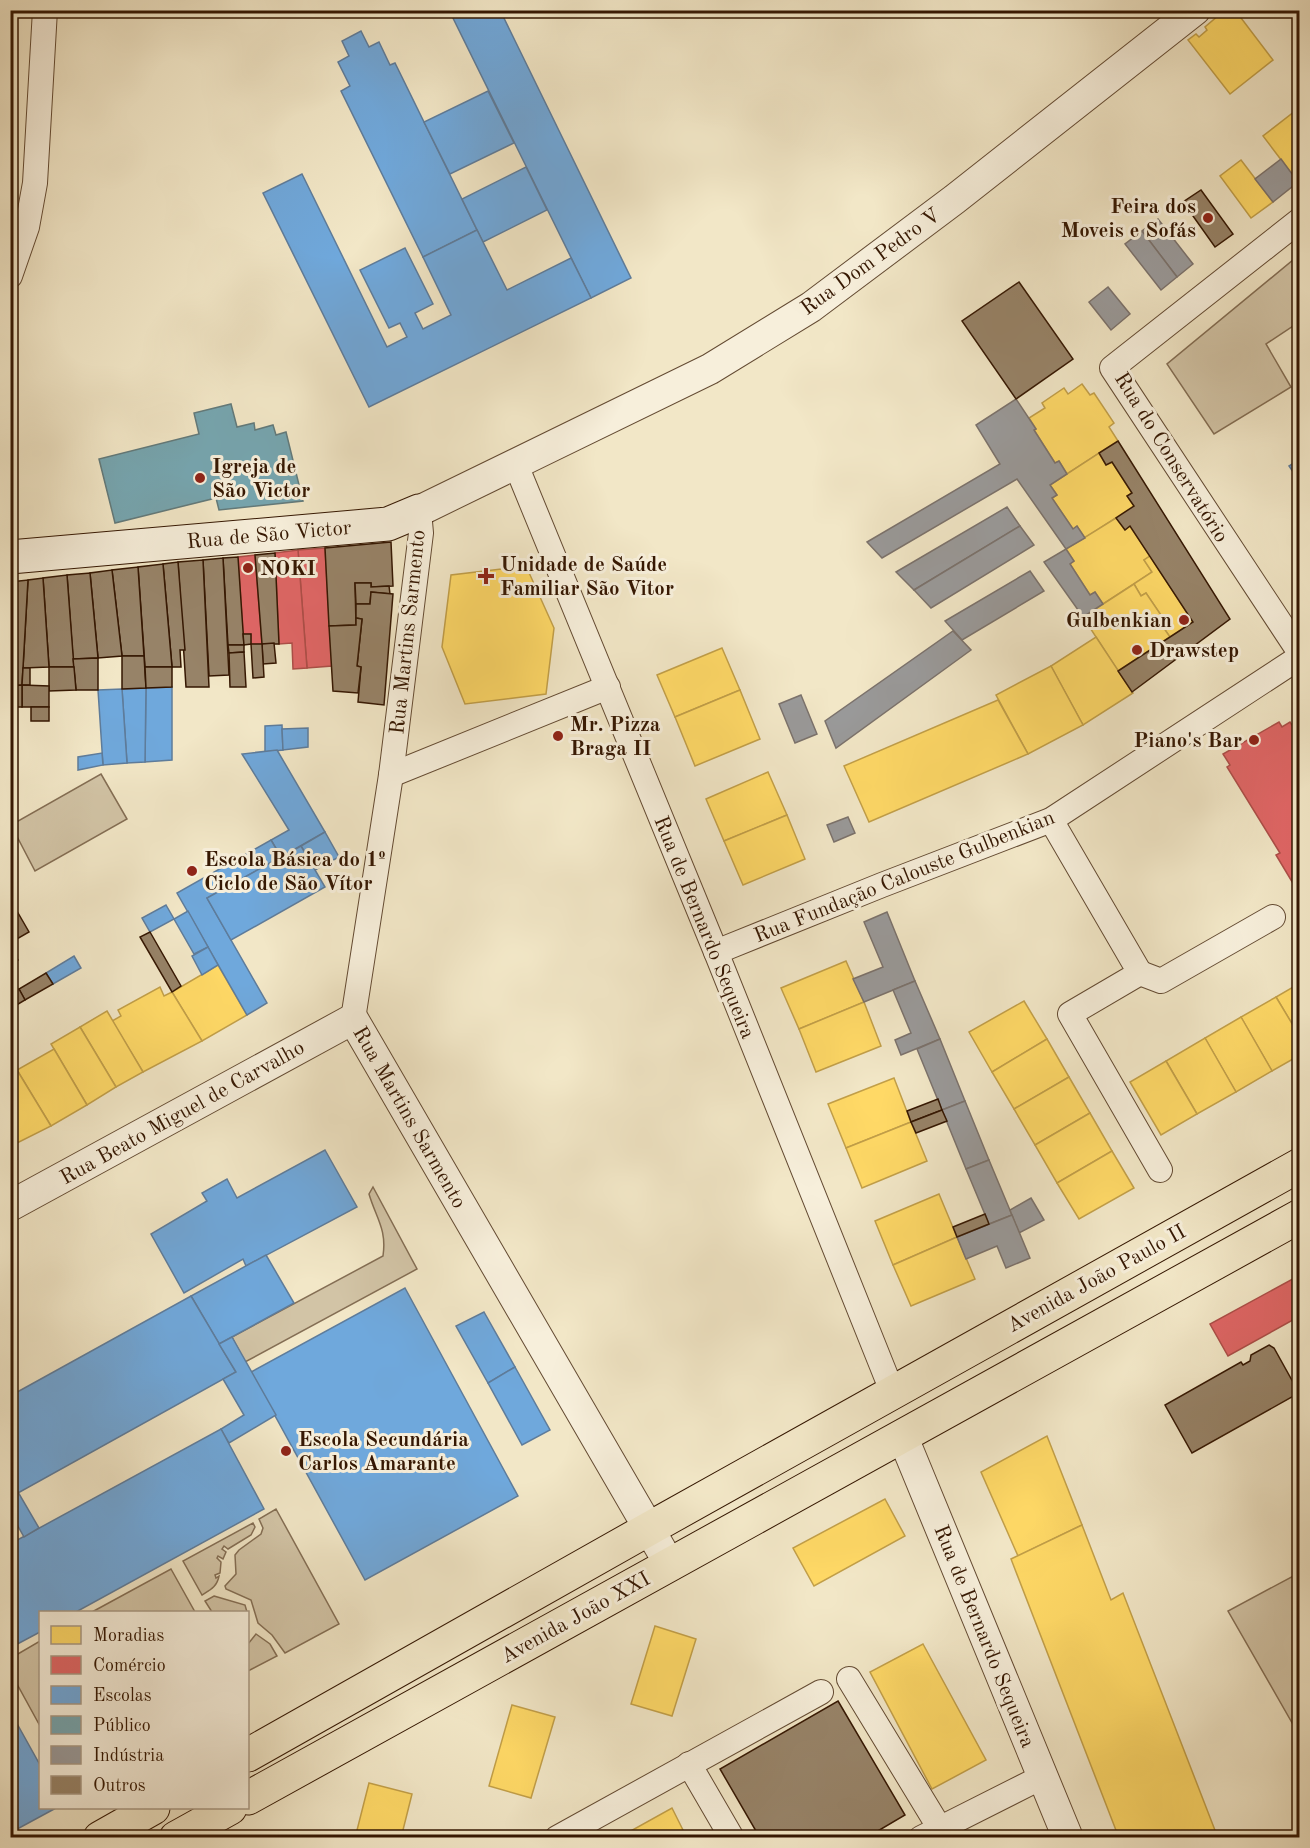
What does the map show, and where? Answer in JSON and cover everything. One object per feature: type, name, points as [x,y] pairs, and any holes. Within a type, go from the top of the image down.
[{"type":"main road","name":"Rua de São Victor","points":[[10,557],[388,524],[419,511]]},
{"type":"main road","name":"Avenida João Paulo II","points":[[892,1391],[1299,1165]]},
{"type":"main road","name":"Avenida João Paulo II","points":[[902,1435],[1299,1216]]},
{"type":"main road","name":"Avenida João XXI","points":[[249,1754],[892,1391]]},
{"type":"main road","name":"Avenida João XXI","points":[[249,1797],[902,1435]]},
{"type":"main road","points":[[100,1838],[151,1809]]},
{"type":"main road","points":[[176,1838],[228,1809]]},
{"type":"street","points":[[10,276],[27,226],[35,183],[45,10]]},
{"type":"street","name":"Rua Dom Pedro V","points":[[516,465],[710,369],[811,307],[955,199],[1196,10]]},
{"type":"street","name":"Rua do Conservatório","points":[[1299,220],[1112,368],[1299,655]]},
{"type":"street","name":"Rua de São Victor","points":[[419,511],[516,465]]},
{"type":"street","name":"Rua de Bernardo Sequeira","points":[[516,465],[716,952],[892,1391]]},
{"type":"street","name":"Rua Martins Sarmento","points":[[419,511],[421,533],[391,776],[353,1019],[670,1565]]},
{"type":"street","name":"Rua Fundação Calouste Gulbenkian","points":[[716,952],[1051,820],[1299,655]]},
{"type":"street","points":[[391,776],[608,687]]},
{"type":"street","points":[[1051,820],[1140,973],[1161,981],[1273,917]]},
{"type":"street","points":[[1140,973],[1070,1014],[1160,1170]]},
{"type":"street","name":"Rua Beato Miguel de Carvalho","points":[[10,1206],[353,1019]]},
{"type":"street","name":"Rua de Bernardo Sequeira","points":[[902,1435],[1068,1838]]},
{"type":"street","points":[[849,1679],[930,1832],[1042,1777]]},
{"type":"street","points":[[557,1838],[821,1692]]},
{"type":"street","points":[[689,1764],[732,1838]]},
{"type":"shaded area","points":[[1299,255],[1299,322],[1266,344],[1291,387],[1214,434],[1167,364]]},
{"type":"shaded area","points":[[101,774],[127,819],[35,871],[11,825]]},
{"type":"shaded area","points":[[373,1187],[417,1269],[245,1362],[232,1337],[383,1256],[382,1231],[369,1194]]},
{"type":"shaded area","points":[[276,1509],[339,1624],[285,1653],[272,1635],[258,1623],[251,1600],[226,1589],[225,1586],[236,1574],[235,1555],[261,1534],[263,1528],[259,1519]]},
{"type":"shaded area","points":[[253,1523],[255,1527],[251,1535],[228,1549],[224,1546],[222,1549],[226,1552],[223,1559],[218,1556],[217,1558],[221,1562],[220,1573],[215,1575],[216,1578],[219,1576],[217,1583],[202,1595],[183,1561]]},
{"type":"shaded area","points":[[171,1569],[194,1611],[94,1611]]},
{"type":"shaded area","points":[[1299,1573],[1299,1735],[1228,1611]]},
{"type":"shaded area","points":[[214,1596],[245,1605],[247,1611],[211,1611],[205,1601]]},
{"type":"shaded area","points":[[256,1634],[270,1644],[277,1656],[249,1670],[249,1643]]},
{"type":"shaded area","points":[[39,1642],[39,1724],[11,1673],[11,1658]]},
{"type":"building: Moradias","points":[[1225,10],[1235,10],[1273,60],[1230,94],[1188,40],[1196,34],[1199,37],[1207,30],[1205,27]]},
{"type":"building: Moradias","points":[[1299,108],[1300,181],[1298,182],[1263,136]]},
{"type":"building: Moradias","points":[[1241,160],[1273,202],[1251,218],[1220,176]]},
{"type":"building: Moradias","points":[[1082,384],[1090,395],[1094,393],[1114,423],[1109,427],[1118,441],[1067,474],[1059,461],[1055,463],[1029,418],[1045,408],[1042,403],[1064,388],[1068,394]]},
{"type":"building: Moradias","points":[[1099,453],[1106,465],[1112,462],[1132,493],[1127,496],[1134,506],[1085,538],[1077,526],[1073,529],[1052,498],[1057,495],[1050,485]]},
{"type":"building: Moradias","points":[[1116,518],[1125,530],[1130,526],[1150,556],[1144,560],[1152,572],[1103,604],[1095,592],[1090,595],[1070,564],[1074,561],[1066,549]]},
{"type":"building: Moradias","points":[[1150,556],[1193,622],[1170,637],[1163,627],[1167,624],[1146,593],[1141,596],[1134,584],[1152,572],[1144,560]]},
{"type":"building: Moradias","points":[[526,566],[554,628],[546,694],[465,704],[442,647],[451,575]]},
{"type":"building: Moradias","points":[[1134,584],[1141,596],[1146,593],[1167,624],[1163,627],[1170,637],[1118,671],[1083,617]]},
{"type":"building: Moradias","points":[[1096,637],[1133,693],[1083,725],[1051,666]]},
{"type":"building: Moradias","points":[[722,648],[740,690],[675,717],[657,675]]},
{"type":"building: Moradias","points":[[1051,666],[1083,725],[1028,754],[996,695]]},
{"type":"building: Moradias","points":[[740,690],[760,739],[695,766],[675,717]]},
{"type":"building: Moradias","points":[[998,700],[1028,754],[869,822],[844,766]]},
{"type":"building: Moradias","points":[[768,772],[787,815],[724,841],[706,799]]},
{"type":"building: Moradias","points":[[787,815],[805,859],[743,885],[724,841]]},
{"type":"building: Moradias","points":[[846,961],[864,1002],[799,1029],[781,988]]},
{"type":"building: Moradias","points":[[218,965],[247,1015],[202,1041],[172,992]]},
{"type":"building: Moradias","points":[[1300,983],[1300,1037],[1276,997]]},
{"type":"building: Moradias","points":[[160,987],[164,996],[172,992],[202,1041],[143,1072],[112,1021],[121,1016],[118,1010]]},
{"type":"building: Moradias","points":[[1276,997],[1300,1037],[1300,1055],[1272,1071],[1241,1017]]},
{"type":"building: Moradias","points":[[1024,1001],[1047,1039],[992,1072],[969,1032]]},
{"type":"building: Moradias","points":[[864,1002],[881,1046],[816,1072],[799,1029]]},
{"type":"building: Moradias","points":[[107,1011],[143,1072],[116,1087],[80,1027]]},
{"type":"building: Moradias","points":[[1241,1017],[1272,1071],[1236,1092],[1205,1038]]},
{"type":"building: Moradias","points":[[80,1027],[116,1087],[87,1105],[51,1044]]},
{"type":"building: Moradias","points":[[1205,1038],[1236,1092],[1197,1114],[1166,1061]]},
{"type":"building: Moradias","points":[[1047,1039],[1069,1077],[1014,1109],[992,1072]]},
{"type":"building: Moradias","points":[[54,1049],[87,1105],[51,1126],[17,1070]]},
{"type":"building: Moradias","points":[[1166,1061],[1197,1114],[1161,1135],[1130,1082]]},
{"type":"building: Moradias","points":[[17,1070],[51,1126],[11,1146],[10,1073]]},
{"type":"building: Moradias","points":[[1069,1077],[1090,1113],[1035,1145],[1014,1109]]},
{"type":"building: Moradias","points":[[894,1078],[911,1122],[846,1148],[828,1104]]},
{"type":"building: Moradias","points":[[1090,1113],[1112,1151],[1057,1183],[1035,1145]]},
{"type":"building: Moradias","points":[[911,1122],[927,1161],[862,1188],[846,1148]]},
{"type":"building: Moradias","points":[[1112,1151],[1134,1188],[1079,1219],[1057,1183]]},
{"type":"building: Moradias","points":[[939,1194],[957,1237],[893,1265],[875,1221]]},
{"type":"building: Moradias","points":[[957,1237],[975,1279],[911,1306],[893,1265]]},
{"type":"building: Moradias","points":[[1047,1436],[1082,1525],[1018,1556],[981,1472]]},
{"type":"building: Moradias","points":[[885,1499],[905,1536],[814,1586],[793,1548]]},
{"type":"building: Moradias","points":[[1082,1525],[1111,1600],[1123,1593],[1218,1838],[1119,1838],[1011,1559]]},
{"type":"building: Moradias","points":[[655,1626],[696,1639],[672,1716],[631,1704]]},
{"type":"building: Moradias","points":[[923,1644],[986,1760],[932,1789],[870,1672]]},
{"type":"building: Moradias","points":[[512,1705],[555,1717],[531,1798],[489,1786]]},
{"type":"building: Moradias","points":[[369,1783],[412,1794],[401,1838],[355,1838]]},
{"type":"building: Moradias","points":[[672,1808],[687,1838],[618,1838]]},
{"type":"building: Comércio","points":[[325,548],[332,666],[307,668],[298,550]]},
{"type":"building: Comércio","points":[[298,550],[307,668],[293,669],[292,643],[279,644],[275,553]]},
{"type":"building: Comércio","points":[[255,555],[262,644],[251,644],[251,634],[243,634],[238,557]]},
{"type":"building: Comércio","points":[[1279,722],[1282,727],[1290,722],[1300,738],[1300,895],[1276,855],[1280,853],[1227,767],[1230,765],[1223,754]]},
{"type":"building: Comércio","points":[[1300,1275],[1300,1316],[1228,1356],[1210,1324]]},
{"type":"building: Escolas","points":[[449,10],[500,10],[631,278],[591,298]]},
{"type":"building: Escolas","points":[[361,31],[369,47],[379,42],[390,65],[395,63],[477,230],[423,257],[341,91],[350,86],[338,62],[349,56],[342,41]]},
{"type":"building: Escolas","points":[[488,91],[514,143],[450,174],[424,122]]},
{"type":"building: Escolas","points":[[526,167],[547,210],[483,242],[462,199]]},
{"type":"building: Escolas","points":[[302,174],[387,347],[407,337],[400,323],[389,328],[360,270],[405,248],[433,304],[415,313],[423,329],[451,315],[423,257],[477,230],[507,290],[571,258],[591,298],[369,407],[263,193]]},
{"type":"building: Escolas","points":[[1300,459],[1300,482],[1289,466]]},
{"type":"building: Escolas","points":[[172,687],[172,760],[145,762],[146,688]]},
{"type":"building: Escolas","points":[[146,688],[145,762],[127,763],[122,689]]},
{"type":"building: Escolas","points":[[122,689],[127,763],[103,765],[98,690]]},
{"type":"building: Escolas","points":[[282,725],[283,750],[265,752],[265,726]]},
{"type":"building: Escolas","points":[[308,728],[308,747],[283,750],[282,729]]},
{"type":"building: Escolas","points":[[277,750],[325,832],[281,857],[271,840],[289,830],[242,754]]},
{"type":"building: Escolas","points":[[102,753],[103,765],[78,770],[78,757]]},
{"type":"building: Escolas","points":[[325,832],[339,857],[315,870],[301,846]]},
{"type":"building: Escolas","points":[[271,840],[281,857],[207,898],[267,1003],[247,1015],[177,893]]},
{"type":"building: Escolas","points":[[301,846],[325,887],[231,940],[207,898]]},
{"type":"building: Escolas","points":[[166,905],[174,919],[150,932],[142,918]]},
{"type":"building: Escolas","points":[[188,911],[208,947],[194,954],[174,919]]},
{"type":"building: Escolas","points":[[208,947],[218,965],[202,975],[192,956]]},
{"type":"building: Escolas","points":[[74,956],[81,968],[53,984],[46,973]]},
{"type":"building: Escolas","points":[[325,1150],[357,1207],[246,1266],[243,1259],[184,1293],[151,1234],[207,1201],[202,1193],[227,1179],[237,1198]]},
{"type":"building: Escolas","points":[[266,1255],[294,1303],[219,1344],[191,1296]]},
{"type":"building: Escolas","points":[[405,1288],[518,1496],[365,1580],[251,1372]]},
{"type":"building: Escolas","points":[[191,1296],[236,1372],[18,1493],[10,1481],[10,1396]]},
{"type":"building: Escolas","points":[[484,1312],[515,1367],[488,1383],[456,1326]]},
{"type":"building: Escolas","points":[[232,1337],[276,1415],[229,1443],[221,1429],[244,1415],[223,1379],[236,1372],[219,1344]]},
{"type":"building: Escolas","points":[[515,1367],[550,1430],[522,1445],[488,1383]]},
{"type":"building: Escolas","points":[[221,1429],[264,1509],[78,1611],[39,1611],[39,1633],[10,1648],[10,1544]]},
{"type":"building: Escolas","points":[[11,1480],[39,1528],[24,1537],[10,1512]]},
{"type":"building: Escolas","points":[[10,1711],[39,1763],[39,1809],[54,1809],[10,1833]]},
{"type":"building: Público","name":"Igreja de São Victor","points":[[231,404],[237,427],[254,423],[255,430],[273,425],[276,435],[286,432],[303,501],[219,510],[216,498],[115,523],[99,459],[199,434],[194,413]]},
{"type":"building: Indústria","points":[[1281,159],[1298,182],[1273,202],[1255,179]]},
{"type":"building: Indústria","points":[[1158,219],[1193,264],[1177,277],[1142,231]]},
{"type":"building: Indústria","points":[[1142,231],[1177,277],[1161,290],[1125,244]]},
{"type":"building: Indústria","points":[[1108,287],[1130,314],[1111,330],[1089,302]]},
{"type":"building: Indústria","points":[[1016,399],[1055,463],[1059,461],[1067,474],[1050,485],[1057,495],[1052,498],[1073,529],[1077,526],[1085,538],[1066,549],[1017,479],[882,558],[867,542],[1000,464],[976,425]]},
{"type":"building: Indústria","points":[[1007,507],[1020,526],[914,590],[896,572]]},
{"type":"building: Indústria","points":[[1020,526],[1034,545],[931,608],[914,590]]},
{"type":"building: Indústria","points":[[1066,549],[1074,561],[1070,564],[1090,595],[1095,592],[1103,604],[1083,617],[1044,562]]},
{"type":"building: Indústria","points":[[1030,571],[1044,591],[962,640],[945,621]]},
{"type":"building: Indústria","points":[[953,631],[971,650],[836,748],[825,721]]},
{"type":"building: Indústria","points":[[801,695],[817,734],[795,743],[779,704]]},
{"type":"building: Indústria","points":[[848,817],[855,833],[834,842],[827,825]]},
{"type":"building: Indústria","points":[[887,912],[915,981],[864,1002],[853,979],[883,967],[864,922]]},
{"type":"building: Indústria","points":[[915,981],[940,1039],[901,1055],[895,1040],[911,1033],[893,990]]},
{"type":"building: Indústria","points":[[940,1039],[965,1101],[942,1110],[917,1049]]},
{"type":"building: Indústria","points":[[965,1101],[989,1160],[966,1169],[942,1110]]},
{"type":"building: Indústria","points":[[989,1160],[1012,1215],[989,1224],[966,1169]]},
{"type":"building: Indústria","points":[[1031,1198],[1044,1220],[1019,1233],[1010,1210]]},
{"type":"building: Indústria","points":[[1012,1215],[1030,1258],[1006,1268],[997,1246],[966,1259],[957,1237]]},
{"type":"building: Outros","name":"Feira dos Moveis e Sofás","points":[[1201,190],[1233,234],[1215,247],[1183,202]]},
{"type":"building: Outros","points":[[1019,282],[1073,359],[1016,399],[962,321]]},
{"type":"building: Outros","points":[[1118,441],[1230,619],[1132,692],[1118,671],[1193,622],[1130,526],[1125,530],[1116,518],[1134,506],[1127,496],[1132,493],[1112,462],[1106,465],[1099,453]]},
{"type":"building: Outros","points":[[391,542],[393,586],[371,587],[371,583],[355,583],[356,625],[329,626],[325,548]]},
{"type":"building: Outros","points":[[275,553],[279,644],[262,644],[255,555]]},
{"type":"building: Outros","points":[[238,557],[244,645],[228,645],[223,558]]},
{"type":"building: Outros","points":[[223,558],[229,675],[209,676],[203,560]]},
{"type":"building: Outros","points":[[203,560],[209,687],[186,687],[178,562]]},
{"type":"building: Outros","points":[[178,562],[185,650],[180,650],[181,667],[172,667],[163,564]]},
{"type":"building: Outros","points":[[163,564],[172,667],[145,667],[138,567]]},
{"type":"building: Outros","points":[[138,567],[144,656],[122,656],[112,570]]},
{"type":"building: Outros","points":[[112,570],[122,656],[98,658],[90,573]]},
{"type":"building: Outros","points":[[90,573],[98,658],[73,659],[67,575]]},
{"type":"building: Outros","points":[[67,575],[74,667],[49,667],[43,578]]},
{"type":"building: Outros","points":[[43,578],[49,667],[23,668],[28,580]]},
{"type":"building: Outros","points":[[28,580],[22,685],[10,686],[10,582]]},
{"type":"building: Outros","points":[[355,583],[371,583],[371,587],[389,586],[390,594],[371,592],[370,604],[356,604]]},
{"type":"building: Outros","points":[[371,592],[393,594],[384,705],[358,702],[361,667],[357,666],[362,619],[356,618],[356,604],[370,604]]},
{"type":"building: Outros","points":[[356,618],[362,619],[357,666],[361,667],[358,693],[333,691],[329,626],[356,625]]},
{"type":"building: Outros","points":[[243,634],[251,634],[251,644],[244,645]]},
{"type":"building: Outros","points":[[274,643],[276,663],[263,664],[262,644]]},
{"type":"building: Outros","points":[[251,644],[262,644],[264,677],[253,678]]},
{"type":"building: Outros","points":[[228,645],[244,645],[244,652],[229,653]]},
{"type":"building: Outros","points":[[244,652],[246,687],[230,687],[229,653]]},
{"type":"building: Outros","points":[[122,656],[144,656],[146,688],[122,689]]},
{"type":"building: Outros","points":[[98,658],[98,690],[76,690],[73,659]]},
{"type":"building: Outros","points":[[49,667],[74,667],[76,690],[49,691]]},
{"type":"building: Outros","points":[[145,667],[172,667],[172,687],[146,688]]},
{"type":"building: Outros","points":[[23,668],[30,668],[30,685],[22,685]]},
{"type":"building: Outros","points":[[22,685],[49,686],[49,707],[22,707]]},
{"type":"building: Outros","points":[[22,685],[22,707],[10,707],[10,686]]},
{"type":"building: Outros","points":[[31,707],[49,707],[49,721],[31,721]]},
{"type":"building: Outros","points":[[10,899],[29,932],[10,943]]},
{"type":"building: Outros","points":[[150,932],[181,986],[172,992],[140,937]]},
{"type":"building: Outros","points":[[10,948],[18,960],[10,964]]},
{"type":"building: Outros","points":[[46,973],[53,984],[25,1000],[19,989]]},
{"type":"building: Outros","points":[[19,989],[25,1000],[10,1009],[10,994]]},
{"type":"building: Outros","points":[[938,1099],[942,1110],[911,1122],[907,1111]]},
{"type":"building: Outros","points":[[942,1110],[947,1121],[916,1133],[911,1122]]},
{"type":"building: Outros","points":[[985,1214],[989,1224],[957,1237],[953,1227]]},
{"type":"building: Outros","points":[[1269,1345],[1274,1348],[1299,1393],[1192,1453],[1165,1405],[1241,1362],[1243,1365],[1250,1361],[1251,1355]]},
{"type":"building: Outros","points":[[838,1701],[905,1815],[866,1838],[760,1838],[720,1769]]},
{"type":"place","name":"Feira dos Moveis e Sofás","points":[[1208,218]]},
{"type":"place","name":"Igreja de São Victor","points":[[200,478]]},
{"type":"place","name":"NOKI","points":[[248,568]]},
{"type":"place","name":"Unidade de Saúde Familiar São Vitor","points":[[486,576]]},
{"type":"place","name":"Gulbenkian","points":[[1184,620]]},
{"type":"place","name":"Drawstep","points":[[1137,650]]},
{"type":"place","name":"Mr. Pizza Braga II","points":[[558,736]]},
{"type":"place","name":"Piano's Bar","points":[[1254,740]]},
{"type":"place","name":"Escola Básica do 1º Ciclo de São Vítor","points":[[192,871]]},
{"type":"place","name":"Escola Secundária Carlos Amarante","points":[[286,1451]]}]
